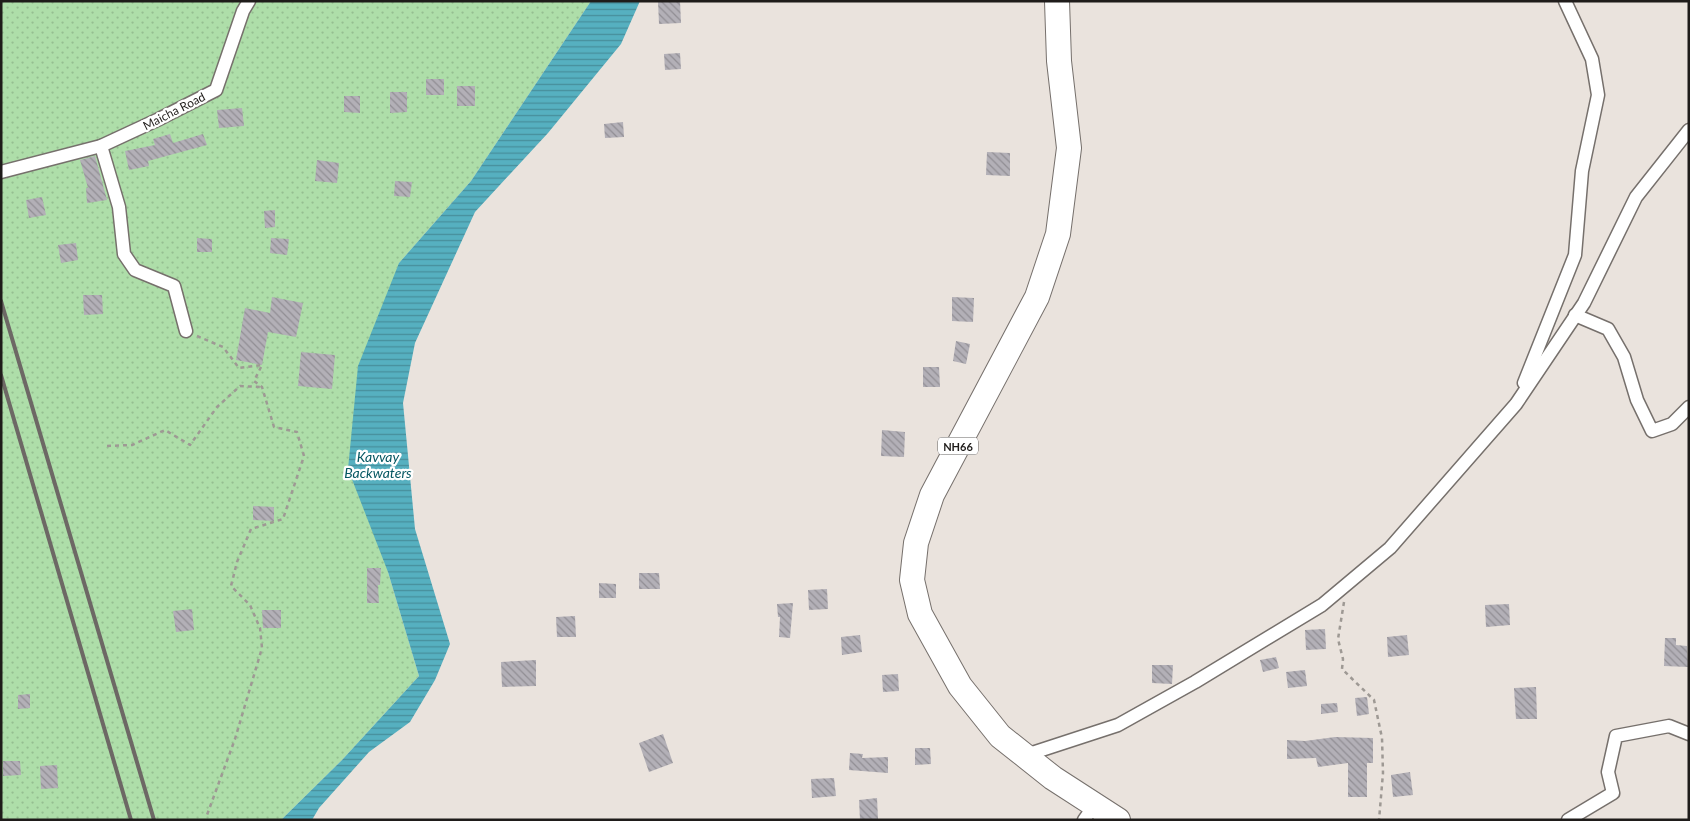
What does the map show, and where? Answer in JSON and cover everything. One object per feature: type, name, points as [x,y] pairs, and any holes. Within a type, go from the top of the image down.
[{"type":"highway","name":"NH66","points":[[1057,1],[1058,61],[1069,148],[1058,234],[1037,296],[932,495],[916,542],[912,580],[920,614],[960,686],[1000,736],[1053,778],[1090,812],[1118,820]]},
{"type":"street","name":"Maicha Road","points":[[1,172],[101,146],[216,90],[243,11],[249,1]]},
{"type":"street","points":[[1515,406],[1575,254],[1582,171],[1598,96],[1592,59],[1565,1]]},
{"type":"street","points":[[1023,756],[1118,724],[1322,605],[1390,548],[1515,406],[1584,303],[1636,197],[1689,130]]},
{"type":"street","points":[[101,146],[119,208],[124,254],[135,270],[174,286],[186,331]]},
{"type":"street","points":[[1576,315],[1608,328],[1624,357],[1637,400],[1652,431],[1672,424],[1689,407]]},
{"type":"street","points":[[1568,820],[1614,794],[1608,772],[1616,736],[1669,726],[1689,734]]},
{"type":"path","points":[[186,331],[223,347],[239,368],[262,365],[254,381],[262,387],[274,427],[297,432],[304,456],[283,519],[251,529],[237,562],[231,586],[250,605],[260,628],[262,648],[235,739],[207,815]]},
{"type":"path","points":[[108,446],[132,445],[165,430],[190,445],[217,407],[240,386],[262,387]]},
{"type":"path","points":[[1343,588],[1345,598],[1338,625],[1338,639],[1343,659],[1342,669],[1374,700],[1382,738],[1383,773],[1379,820]]},
{"type":"green space","points":[[1,1],[591,1],[471,181],[399,263],[388,572],[419,676],[342,760],[281,820],[1,820]]},
{"type":"water","name":"Kavvay Backwaters","points":[[591,1],[640,1],[621,44],[548,133],[475,212],[415,343],[403,403],[415,529],[450,644],[435,680],[410,722],[369,752],[319,808],[312,820],[281,820],[342,760],[419,676],[388,572],[348,469],[358,366],[399,263],[471,181]]},
{"type":"building","points":[[658,1],[680,1],[681,23],[659,24]]},
{"type":"building","points":[[680,53],[681,69],[665,70],[664,54]]},
{"type":"building","points":[[426,79],[444,79],[444,95],[426,95]]},
{"type":"building","points":[[457,86],[475,86],[475,106],[457,106]]},
{"type":"building","points":[[390,92],[407,92],[407,112],[390,113]]},
{"type":"building","points":[[344,96],[360,96],[360,113],[344,112]]},
{"type":"building","points":[[242,108],[244,126],[219,128],[217,110]]},
{"type":"building","points":[[623,122],[624,137],[605,138],[604,124]]},
{"type":"building","points":[[170,134],[173,143],[203,134],[207,145],[148,161],[149,166],[129,170],[125,151],[155,145],[153,139]]},
{"type":"building","points":[[987,152],[1010,153],[1010,176],[986,175]]},
{"type":"building","points":[[95,156],[107,200],[87,203],[86,188],[88,188],[80,160]]},
{"type":"building","points":[[317,160],[339,163],[337,183],[315,181]]},
{"type":"building","points":[[395,181],[412,182],[410,197],[394,196]]},
{"type":"building","points":[[42,197],[46,215],[29,218],[26,200]]},
{"type":"building","points":[[275,210],[275,227],[265,228],[264,211]]},
{"type":"building","points":[[197,238],[212,239],[212,252],[197,252]]},
{"type":"building","points":[[271,238],[289,239],[287,255],[270,253]]},
{"type":"building","points":[[76,243],[78,260],[61,263],[58,245]]},
{"type":"building","points":[[83,295],[102,295],[103,314],[84,315]]},
{"type":"building","points":[[272,297],[303,303],[296,337],[268,332],[262,365],[236,360],[245,308],[270,313]]},
{"type":"building","points":[[952,297],[974,298],[973,322],[952,321]]},
{"type":"building","points":[[956,341],[970,344],[966,364],[953,361]]},
{"type":"building","points":[[301,352],[335,355],[332,389],[298,386]]},
{"type":"building","points":[[923,367],[939,367],[940,387],[923,387]]},
{"type":"building","points":[[882,430],[905,432],[904,457],[881,456]]},
{"type":"building","points":[[253,506],[274,507],[274,521],[253,520]]},
{"type":"building","points":[[367,568],[381,568],[380,585],[378,585],[379,603],[367,603]]},
{"type":"building","points":[[639,573],[659,573],[660,589],[639,589]]},
{"type":"building","points":[[599,583],[616,584],[616,598],[599,598]]},
{"type":"building","points":[[827,589],[828,609],[809,610],[808,590]]},
{"type":"building","points":[[793,603],[790,638],[779,637],[780,617],[778,617],[777,604]]},
{"type":"building","points":[[1509,604],[1510,625],[1486,627],[1485,605]]},
{"type":"building","points":[[192,609],[194,630],[176,632],[173,611]]},
{"type":"building","points":[[262,610],[281,610],[281,628],[263,628]]},
{"type":"building","points":[[575,616],[576,637],[557,637],[556,617]]},
{"type":"building","points":[[1325,629],[1326,649],[1306,650],[1305,630]]},
{"type":"building","points":[[860,635],[862,652],[842,655],[841,637]]},
{"type":"building","points":[[1407,635],[1409,655],[1388,657],[1387,637]]},
{"type":"building","points":[[1665,638],[1676,638],[1676,645],[1687,646],[1688,667],[1664,666]]},
{"type":"building","points":[[1276,657],[1279,668],[1263,672],[1260,660]]},
{"type":"building","points":[[536,660],[536,686],[502,687],[501,662]]},
{"type":"building","points":[[1152,665],[1173,665],[1172,684],[1152,683]]},
{"type":"building","points":[[1305,670],[1307,686],[1288,688],[1286,672]]},
{"type":"building","points":[[898,674],[899,691],[883,692],[882,675]]},
{"type":"building","points":[[1536,687],[1537,719],[1516,719],[1514,688]]},
{"type":"building","points":[[30,694],[30,708],[18,709],[18,695]]},
{"type":"building","points":[[1367,697],[1369,714],[1357,716],[1355,698]]},
{"type":"building","points":[[1337,703],[1338,712],[1321,714],[1321,704]]},
{"type":"building","points":[[663,734],[673,763],[649,772],[639,743]]},
{"type":"building","points":[[1335,737],[1373,738],[1373,763],[1367,763],[1367,797],[1348,797],[1348,763],[1318,767],[1316,758],[1287,759],[1287,740],[1305,741]]},
{"type":"building","points":[[915,748],[930,748],[931,764],[915,765]]},
{"type":"building","points":[[850,753],[863,754],[862,758],[888,757],[888,773],[849,770]]},
{"type":"building","points":[[3,761],[20,761],[21,775],[3,776]]},
{"type":"building","points":[[57,765],[58,788],[41,789],[40,766]]},
{"type":"building","points":[[1410,772],[1413,795],[1393,797],[1391,775]]},
{"type":"building","points":[[834,778],[836,796],[812,798],[811,779]]},
{"type":"building","points":[[877,798],[878,819],[860,820],[859,800]]},
{"type":"railway","points":[[1,301],[154,820]]},
{"type":"railway","points":[[1,375],[131,820]]}]
